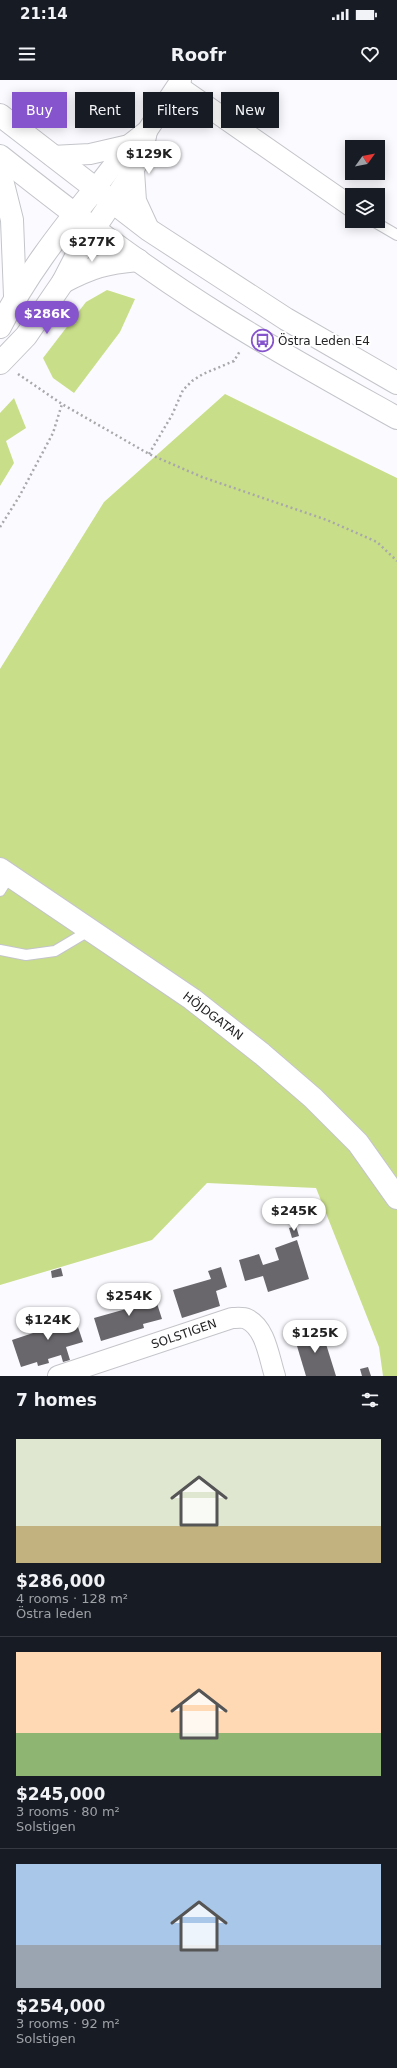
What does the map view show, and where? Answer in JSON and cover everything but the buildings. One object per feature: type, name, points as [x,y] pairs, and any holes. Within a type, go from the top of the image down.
[{"type":"main road","points":[[0,115],[149,230],[286,319],[397,384]]},
{"type":"main road","points":[[0,156],[94,229],[220,316],[397,418]]},
{"type":"main road","points":[[133,171],[135,201],[149,230]]},
{"type":"main road","points":[[0,172],[12,220],[16,296]]},
{"type":"main road","points":[[0,327],[16,296],[32,271],[95,189]]},
{"type":"main road","points":[[8,368],[26,336],[64,282],[80,249],[112,202]]},
{"type":"main road","points":[[64,282],[81,272],[107,263],[138,260]]},
{"type":"main road","name":"HÖJDGATAN","points":[[3,878],[92,929],[192,999],[262,1054],[313,1098],[358,1143],[397,1198]]},
{"type":"street","points":[[95,189],[129,145],[147,131],[180,83],[345,202]]},
{"type":"street","points":[[112,202],[142,156],[147,131]]},
{"type":"street","points":[[52,156],[90,154],[129,145]]},
{"type":"street","name":"SOLSTIGEN","points":[[58,1376],[232,1318],[246,1318],[256,1325],[263,1337],[275,1376]]},
{"type":"lane","points":[[385,228],[397,235]]},
{"type":"lane","points":[[0,950],[26,955],[55,951],[92,929]]},
{"type":"path","points":[[149,454],[172,415],[183,390],[192,381],[203,374],[234,361],[240,351]]},
{"type":"path","points":[[8,368],[62,404],[149,454],[202,477],[327,520],[377,542],[397,561]]},
{"type":"path","points":[[0,527],[19,497],[53,434],[62,404]]},
{"type":"green space","points":[[107,290],[135,299],[120,332],[74,393],[53,378],[43,358],[86,302]]},
{"type":"green space","points":[[225,394],[397,478],[397,1376],[383,1376],[379,1347],[316,1188],[207,1183],[152,1240],[0,1285],[0,669],[104,502]]},
{"type":"green space","points":[[14,398],[26,428],[6,441],[14,463],[0,486],[0,413]]},
{"type":"place","name":"Östra Leden E4","points":[[262,341]]}]
